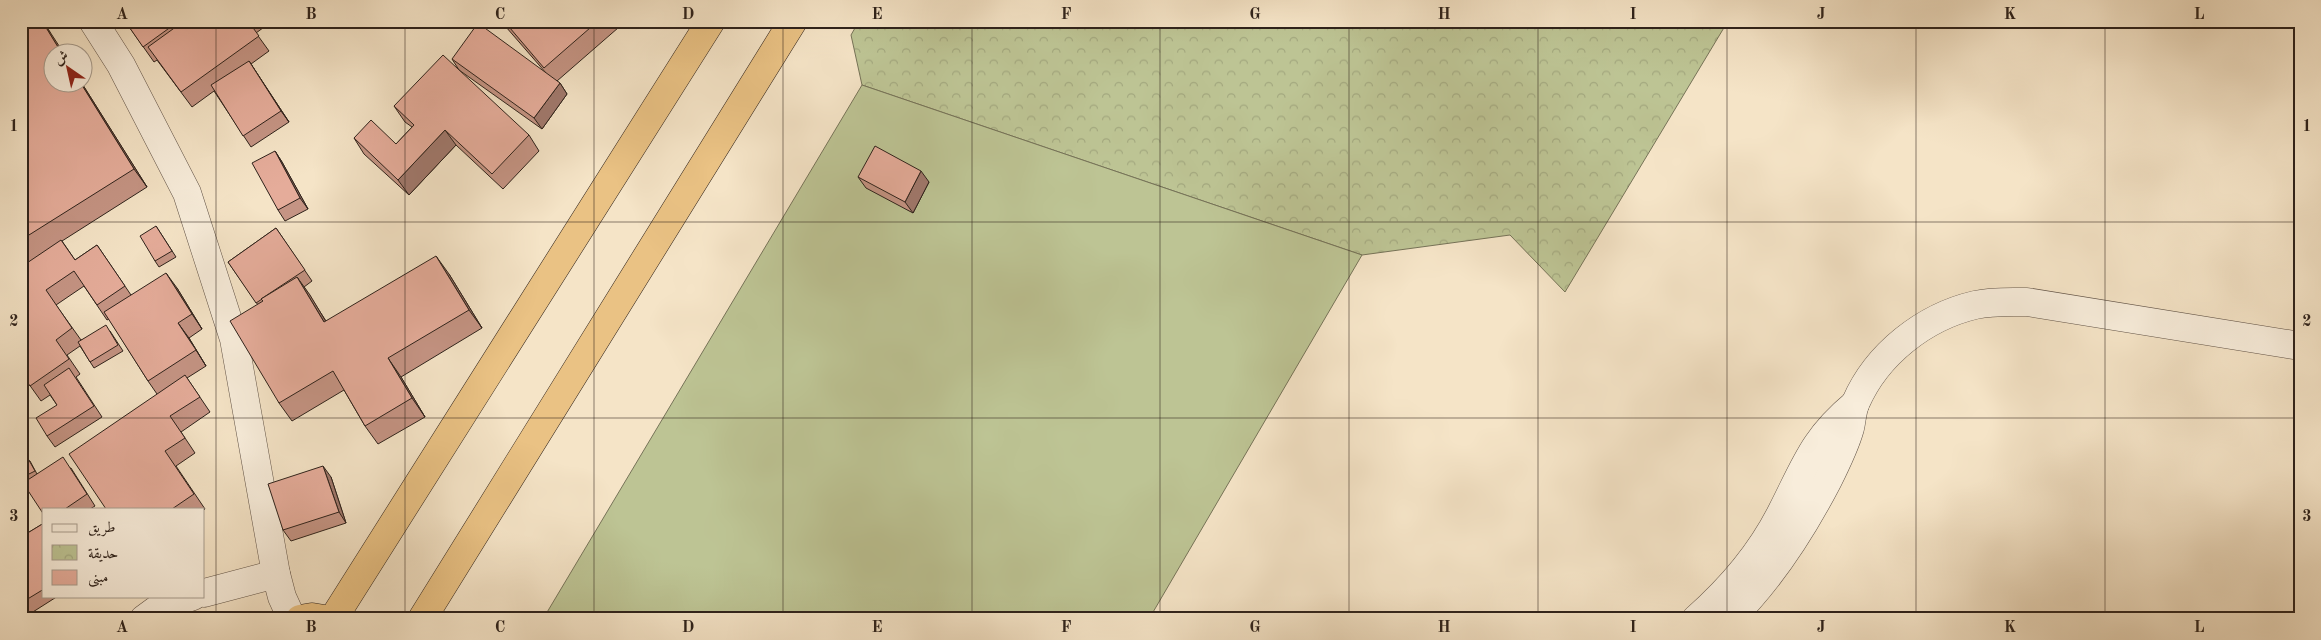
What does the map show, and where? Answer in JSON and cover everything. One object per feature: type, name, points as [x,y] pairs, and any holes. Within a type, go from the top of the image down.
[{"type":"highway","points":[[333,619],[711,21]]},
{"type":"highway","points":[[422,619],[793,21]]},
{"type":"highway","points":[[300,619],[312,617],[324,619]]},
{"type":"street","points":[[93,21],[121,65],[187,193],[234,339],[276,574],[282,597],[292,619]]},
{"type":"street","points":[[1730,619],[1784,554],[1806,518],[1844,446],[1855,404],[1868,380],[1884,358],[1918,330],[1949,313],[1975,305],[2001,302],[2028,302],[2300,346]]},
{"type":"street","points":[[1696,619],[1735,579],[1761,545],[1782,512],[1803,468],[1822,435],[1855,404]]},
{"type":"street","points":[[205,593],[276,574]]},
{"type":"street","points":[[144,619],[159,608],[187,598]]},
{"type":"green space","points":[[859,21],[1728,21],[1565,292],[1510,235],[1362,255],[862,85],[851,35]]},
{"type":"green space","points":[[862,85],[1362,255],[1149,619],[543,619]]},
{"type":"building","points":[[25,21],[42,21],[55,42],[42,42],[42,92],[86,92],[134,169],[21,240],[21,24]]},
{"type":"building","points":[[125,21],[179,21],[143,47]]},
{"type":"building","points":[[184,21],[248,21],[259,36],[181,92],[148,47]]},
{"type":"building","points":[[504,21],[598,21],[544,68]]},
{"type":"building","points":[[478,23],[560,83],[534,118],[452,59]]},
{"type":"building","points":[[443,55],[529,135],[492,174],[445,130],[398,180],[354,138],[371,120],[396,144],[414,125],[394,106]]},
{"type":"building","points":[[249,61],[281,111],[243,136],[211,85]]},
{"type":"building","points":[[875,146],[921,171],[905,202],[858,177]]},
{"type":"building","points":[[275,151],[300,198],[278,210],[252,163]]},
{"type":"building","points":[[156,226],[172,251],[155,261],[140,236]]},
{"type":"building","points":[[276,228],[305,270],[256,303],[228,262]]},
{"type":"building","points":[[61,240],[75,260],[97,245],[125,286],[97,305],[74,271],[46,290],[72,328],[56,340],[69,359],[30,386],[21,373],[21,267]]},
{"type":"building","points":[[436,256],[469,310],[388,358],[412,398],[365,426],[333,371],[279,403],[230,321],[297,277],[324,322]]},
{"type":"building","points":[[166,273],[192,314],[178,323],[196,350],[148,381],[104,312]]},
{"type":"building","points":[[106,325],[118,345],[90,362],[78,342]]},
{"type":"building","points":[[69,368],[94,406],[47,436],[36,418],[57,405],[44,385]]},
{"type":"building","points":[[185,375],[200,397],[170,416],[185,438],[165,451],[194,494],[173,508],[105,508],[69,454]]},
{"type":"building","points":[[26,455],[35,471],[21,478],[21,458]]},
{"type":"building","points":[[63,457],[87,494],[66,508],[42,508],[42,512],[23,483]]},
{"type":"building","points":[[323,466],[339,512],[283,530],[268,484]]},
{"type":"building","points":[[42,524],[42,590],[21,603],[21,537]]}]
